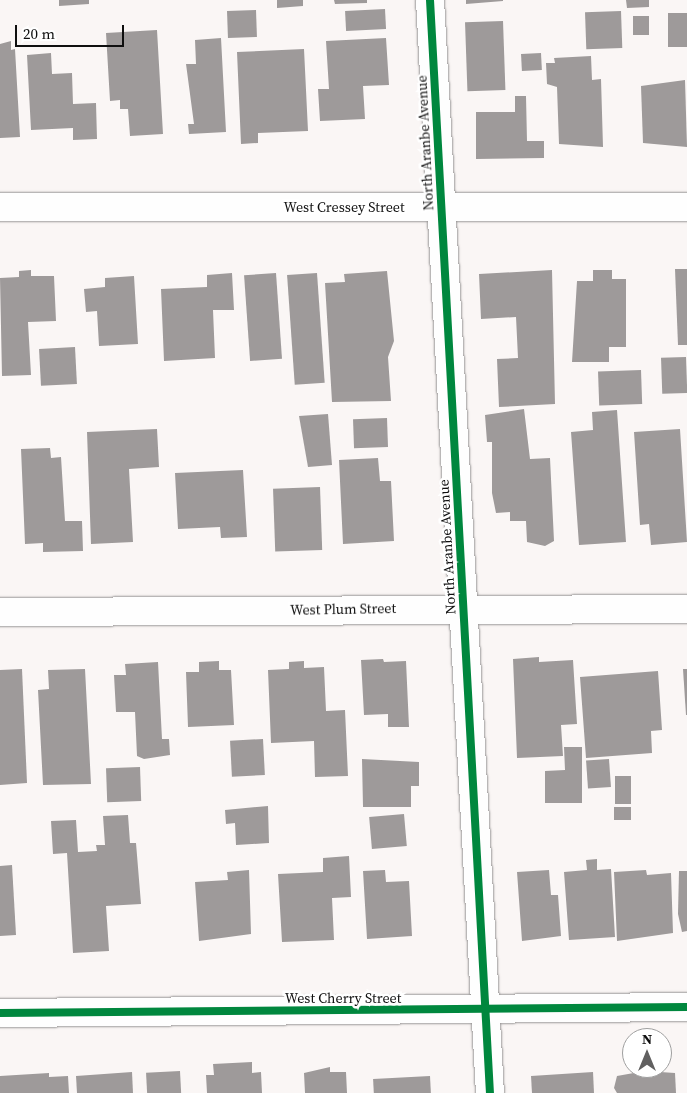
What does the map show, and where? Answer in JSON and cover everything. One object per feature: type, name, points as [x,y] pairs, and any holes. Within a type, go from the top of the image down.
[{"type":"street","name":"North Aranbe Avenue","points":[[430,0],[490,1093]]},
{"type":"street","name":"West Cressey Street","points":[[0,207],[687,207]]},
{"type":"street","name":"West Plum Street","points":[[0,612],[463,608],[687,609]]},
{"type":"street","name":"West Cherry Street","points":[[0,1013],[687,1007]]},
{"type":"building","points":[[59,0],[89,0],[89,4],[59,6]]},
{"type":"building","points":[[277,0],[303,0],[303,6],[277,8]]},
{"type":"building","points":[[334,0],[367,0],[367,3],[335,4]]},
{"type":"building","points":[[466,0],[503,0],[503,1],[466,4]]},
{"type":"building","points":[[626,0],[649,0],[649,7],[627,8]]},
{"type":"building","points":[[385,9],[386,29],[346,31],[345,11]]},
{"type":"building","points":[[256,10],[257,37],[228,38],[227,11]]},
{"type":"building","points":[[621,11],[622,48],[586,49],[585,12]]},
{"type":"building","points":[[668,13],[687,13],[687,47],[668,47]]},
{"type":"building","points":[[633,16],[649,16],[649,35],[633,35]]},
{"type":"building","points":[[503,21],[505,90],[467,91],[465,22]]},
{"type":"building","points":[[157,30],[163,134],[130,136],[128,109],[120,109],[120,100],[110,101],[106,33]]},
{"type":"building","points":[[221,38],[226,132],[189,134],[188,124],[194,124],[186,64],[196,64],[195,40]]},
{"type":"building","points":[[386,38],[389,85],[363,86],[365,119],[320,121],[318,89],[329,89],[326,41]]},
{"type":"building","points":[[11,41],[11,50],[15,49],[20,137],[0,138],[0,44]]},
{"type":"building","points":[[304,49],[308,131],[258,133],[258,143],[241,144],[237,52]]},
{"type":"building","points":[[51,53],[52,74],[72,73],[73,104],[96,103],[97,139],[73,140],[73,128],[31,130],[27,55]]},
{"type":"building","points":[[541,53],[542,70],[522,71],[521,54]]},
{"type":"building","points":[[591,56],[592,80],[601,79],[603,147],[559,144],[557,87],[547,84],[546,63],[555,63],[554,58]]},
{"type":"building","points":[[685,80],[687,147],[643,143],[641,86]]},
{"type":"building","points":[[515,96],[526,96],[527,141],[544,141],[544,158],[476,159],[476,112],[515,112]]},
{"type":"building","points":[[675,269],[687,269],[687,345],[678,345]]},
{"type":"building","points":[[31,270],[31,276],[54,276],[56,321],[28,322],[31,375],[2,376],[0,278],[19,277],[19,271]]},
{"type":"building","points":[[552,270],[555,404],[499,407],[497,359],[518,358],[516,317],[481,319],[479,274]]},
{"type":"building","points":[[593,270],[612,270],[612,279],[626,279],[626,347],[609,347],[609,362],[572,362],[577,281],[593,281]]},
{"type":"building","points":[[387,271],[394,341],[388,357],[391,401],[332,402],[325,283],[345,282],[344,274]]},
{"type":"building","points":[[232,273],[234,310],[213,310],[215,358],[164,361],[161,289],[207,287],[207,275]]},
{"type":"building","points":[[276,273],[282,359],[250,361],[244,275]]},
{"type":"building","points":[[317,273],[325,383],[295,385],[287,275]]},
{"type":"building","points":[[134,276],[138,344],[99,346],[97,311],[86,312],[84,289],[105,287],[105,278]]},
{"type":"building","points":[[75,347],[77,384],[41,386],[39,349]]},
{"type":"building","points":[[686,357],[687,393],[662,394],[661,358]]},
{"type":"building","points":[[641,370],[642,404],[599,405],[598,372]]},
{"type":"building","points":[[524,409],[530,459],[550,458],[554,541],[545,546],[527,542],[526,521],[510,521],[510,512],[496,513],[492,493],[492,442],[487,442],[485,415]]},
{"type":"building","points":[[617,410],[626,542],[579,545],[571,432],[593,430],[592,412]]},
{"type":"building","points":[[328,414],[332,465],[308,467],[299,416]]},
{"type":"building","points":[[387,418],[388,447],[354,448],[353,419]]},
{"type":"building","points":[[157,429],[159,467],[129,469],[133,542],[91,544],[87,432]]},
{"type":"building","points":[[680,429],[687,542],[651,545],[649,524],[640,525],[634,432]]},
{"type":"building","points":[[50,448],[51,458],[61,457],[65,521],[82,521],[83,551],[43,552],[43,543],[25,544],[21,449]]},
{"type":"building","points":[[378,458],[380,481],[391,481],[394,541],[343,544],[339,460]]},
{"type":"building","points":[[243,470],[247,537],[221,538],[220,527],[178,529],[175,473]]},
{"type":"building","points":[[320,487],[322,550],[275,552],[273,489]]},
{"type":"building","points":[[539,657],[539,662],[573,660],[577,724],[561,725],[563,756],[517,758],[513,659]]},
{"type":"building","points":[[383,659],[384,662],[406,661],[409,727],[388,727],[388,714],[364,715],[361,660]]},
{"type":"building","points":[[219,661],[219,670],[231,670],[234,725],[188,727],[186,672],[199,672],[199,662]]},
{"type":"building","points":[[304,661],[304,668],[324,667],[326,711],[345,710],[348,776],[315,777],[314,741],[271,743],[268,670],[289,669],[289,662]]},
{"type":"building","points":[[158,662],[162,739],[169,739],[170,755],[144,759],[137,756],[135,712],[116,712],[114,675],[126,675],[125,664]]},
{"type":"building","points":[[22,669],[27,783],[0,785],[0,670]]},
{"type":"building","points":[[85,669],[91,784],[43,785],[38,690],[49,689],[48,670]]},
{"type":"building","points":[[683,669],[687,669],[687,715],[686,715]]},
{"type":"building","points":[[658,671],[662,730],[651,731],[652,753],[586,758],[580,677]]},
{"type":"building","points":[[263,739],[265,775],[232,777],[230,741]]},
{"type":"building","points":[[564,747],[582,747],[582,803],[545,803],[545,771],[565,770]]},
{"type":"building","points":[[362,759],[419,762],[419,786],[411,786],[411,807],[363,807]]},
{"type":"building","points":[[609,759],[611,787],[588,789],[586,761]]},
{"type":"building","points":[[140,767],[141,801],[107,802],[106,768]]},
{"type":"building","points":[[615,776],[631,776],[631,804],[615,804]]},
{"type":"building","points":[[268,806],[269,843],[236,845],[235,823],[226,824],[225,810]]},
{"type":"building","points":[[614,807],[631,807],[631,820],[614,820]]},
{"type":"building","points":[[404,814],[407,846],[372,849],[369,817]]},
{"type":"building","points":[[128,815],[130,843],[136,843],[141,904],[106,906],[109,951],[73,953],[67,853],[53,854],[51,821],[76,820],[78,852],[97,851],[96,845],[105,845],[103,816]]},
{"type":"building","points":[[349,856],[351,897],[332,898],[334,940],[282,942],[278,874],[323,872],[323,858]]},
{"type":"building","points":[[597,859],[597,870],[611,869],[615,937],[569,940],[564,872],[587,870],[586,860]]},
{"type":"building","points":[[12,865],[16,935],[0,936],[0,866]]},
{"type":"building","points":[[249,870],[251,934],[199,941],[195,882],[228,880],[227,872]]},
{"type":"building","points":[[385,870],[386,882],[409,881],[412,936],[367,939],[363,871]]},
{"type":"building","points":[[549,870],[551,895],[558,895],[561,936],[522,941],[517,872]]},
{"type":"building","points":[[646,870],[647,875],[671,873],[673,933],[617,941],[614,872]]},
{"type":"building","points":[[679,871],[687,871],[687,931],[682,932],[678,914]]},
{"type":"building","points":[[252,1062],[252,1073],[261,1072],[262,1093],[207,1093],[206,1075],[214,1075],[213,1064]]},
{"type":"building","points":[[330,1067],[330,1072],[346,1072],[347,1093],[305,1093],[304,1073]]},
{"type":"building","points":[[180,1071],[181,1093],[147,1093],[146,1073]]},
{"type":"building","points":[[132,1072],[133,1093],[77,1093],[76,1076]]},
{"type":"building","points":[[593,1072],[594,1093],[532,1093],[531,1076]]},
{"type":"building","points":[[49,1073],[49,1077],[68,1076],[69,1093],[0,1093],[0,1076]]},
{"type":"building","points":[[672,1073],[675,1073],[676,1093],[617,1093],[614,1088],[617,1076],[622,1075],[622,1078],[672,1078]]},
{"type":"building","points":[[430,1076],[431,1093],[374,1093],[373,1079]]},
{"type":"cycle path","points":[[430,0],[490,1093]]},
{"type":"cycle path","points":[[0,1013],[687,1007]]}]
